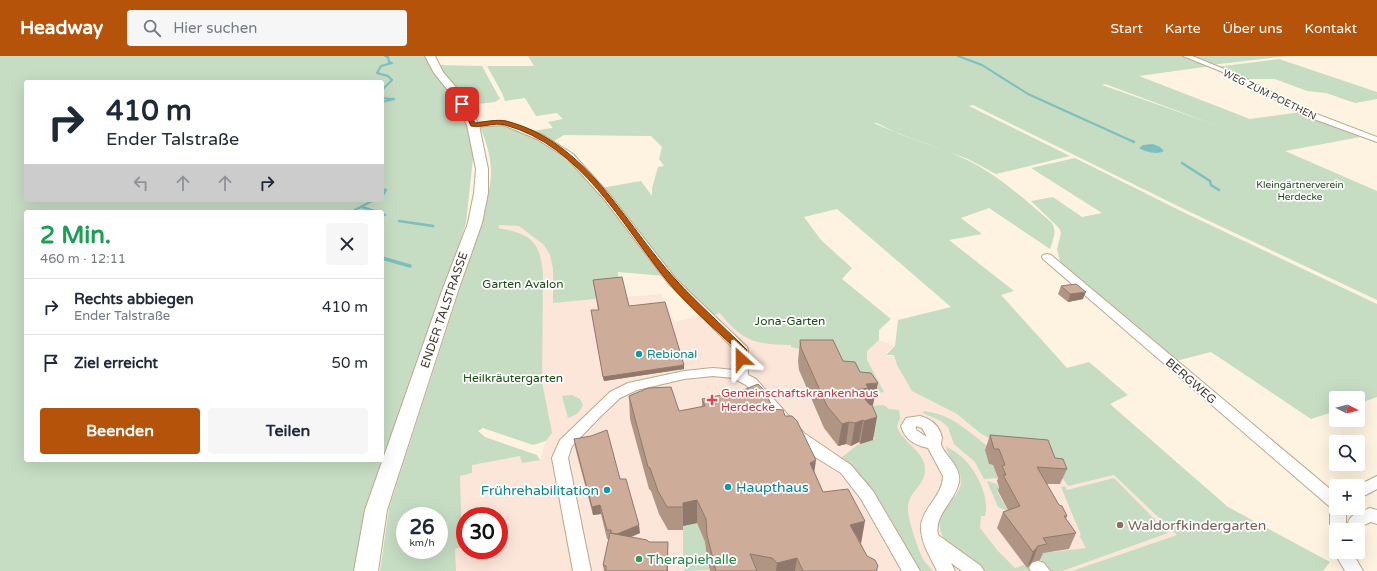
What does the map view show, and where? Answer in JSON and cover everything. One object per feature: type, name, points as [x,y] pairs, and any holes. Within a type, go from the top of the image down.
[{"type":"main road","name":"ENDER TALSTRASSE","points":[[366,571],[376,510],[450,291],[475,223],[481,192],[482,169],[474,125],[456,93],[439,73],[430,56]]},
{"type":"street","name":"WEG ZUM POETHEN","points":[[1186,56],[1237,76],[1303,112],[1377,140]]},
{"type":"street","points":[[474,125],[504,123],[540,137],[570,156],[607,197],[672,281],[742,350],[741,376]]},
{"type":"street","name":"BERGWEG","points":[[1047,257],[1329,498]]},
{"type":"street","points":[[582,571],[560,458],[565,444],[615,395],[632,386],[673,377],[713,372],[736,374],[751,382],[799,437],[820,453],[846,469],[867,495],[911,571]]},
{"type":"street","points":[[933,444],[948,468],[953,480],[950,489],[928,526],[932,540],[946,571]]},
{"type":"street","points":[[1365,489],[1377,482]]},
{"type":"street","points":[[1355,523],[1370,515],[1377,517]]},
{"type":"street","points":[[932,540],[975,571]]},
{"type":"street","points":[[1347,559],[1354,571]]},
{"type":"shaded area","name":"Gemeinschaftskrankenhaus Herdecke","points":[[499,225],[519,226],[544,245],[550,255],[553,269],[553,303],[661,294],[675,322],[700,315],[720,313],[879,330],[879,340],[894,346],[886,353],[887,356],[894,355],[897,365],[912,391],[957,414],[980,433],[1052,463],[1068,486],[1114,475],[1177,535],[1072,571],[456,571],[455,549],[456,549],[456,559],[508,559],[508,507],[461,507],[460,476],[472,473],[471,465],[521,456],[540,460],[546,441],[552,433],[505,230],[497,228]]},
{"type":"green space","points":[[0,56],[425,56],[468,125],[474,149],[466,223],[354,571],[0,571]]},
{"type":"green space","points":[[528,56],[1185,56],[1211,66],[1139,76],[1250,119],[1301,112],[1366,136],[1285,151],[1377,191],[1377,300],[1190,212],[973,105],[969,106],[1070,156],[996,174],[968,159],[948,152],[977,165],[999,179],[1053,225],[1055,232],[1050,249],[989,208],[961,218],[982,234],[949,240],[1014,291],[1001,295],[1067,368],[1089,362],[1128,395],[1110,404],[1228,507],[1330,562],[1323,571],[1072,571],[1177,535],[1114,475],[1068,486],[1052,463],[991,439],[980,433],[957,414],[912,391],[897,365],[894,355],[886,355],[895,346],[898,320],[951,307],[837,209],[804,217],[821,240],[852,268],[842,279],[891,319],[879,330],[879,340],[867,351],[867,360],[884,392],[869,394],[812,352],[791,347],[791,345],[769,344],[751,340],[736,330],[720,313],[710,316],[673,280],[601,188],[641,181],[652,196],[652,188],[658,167],[664,166],[659,159],[662,147],[651,136],[564,135],[551,143],[532,131],[553,128],[548,122],[563,119],[557,113],[536,116],[525,98],[505,101],[487,66],[534,66]],"holes":[[[1105,84],[1213,124],[1102,85]],[[874,123],[877,123],[896,132]]]},
{"type":"green space","points":[[1189,56],[1288,56],[1211,65]]},
{"type":"green space","points":[[1279,59],[1377,92],[1377,99],[1355,103],[1326,93],[1307,91],[1275,79],[1246,79],[1216,67]]},
{"type":"green space","points":[[438,65],[482,66],[500,99],[495,102],[478,104],[453,88]]},
{"type":"green space","points":[[504,123],[529,133],[569,158],[605,197],[665,276],[618,272],[619,282],[596,299],[553,303],[553,269],[550,255],[544,245],[519,226],[499,225],[498,228],[518,233],[531,240],[536,246],[542,263],[542,382],[552,433],[546,441],[533,445],[483,428],[478,431],[485,437],[537,455],[540,460],[522,463],[520,456],[472,465],[472,473],[460,476],[461,507],[456,507],[456,571],[380,571],[389,508],[481,223],[488,196],[491,175],[487,146],[480,126]]},
{"type":"green space","points":[[1075,158],[1187,214],[1377,304],[1377,397],[1365,401],[1365,391],[1329,391],[1329,413],[1311,419],[1211,352],[1172,362],[1061,265],[1057,249],[1061,233],[1059,228],[1031,201],[1053,197],[1082,217],[1102,213],[1031,168]]},
{"type":"green space","points":[[572,395],[580,399],[583,405],[579,412],[568,418],[562,396]]},
{"type":"green space","points":[[884,405],[889,409],[899,410],[900,417],[897,427],[899,432],[919,453],[924,463],[925,469],[923,479],[911,496],[908,506],[908,514],[912,530],[924,561],[933,571],[922,571],[918,569],[885,509],[864,481],[853,469],[840,459],[857,445],[875,439],[869,426],[870,406]]},
{"type":"green space","points":[[924,411],[935,413],[952,420],[990,448],[989,464],[993,465],[998,478],[984,479],[975,462],[954,444],[948,427],[941,421],[923,413]]},
{"type":"green space","points":[[946,447],[955,451],[963,458],[970,466],[981,486],[985,496],[986,506],[985,516],[981,516],[980,528],[998,551],[1015,568],[1024,565],[1027,568],[1033,566],[1033,571],[979,571],[953,549],[946,541],[941,533],[940,524],[943,514],[959,491],[961,477]]},
{"type":"green space","points":[[1114,478],[1168,533],[1062,571],[1050,571],[1035,550],[1051,548],[1053,552],[1086,548],[1079,536],[1081,535],[1061,487],[1065,486],[1067,490]]},
{"type":"green space","points":[[987,481],[997,484],[1000,490],[997,491],[1008,511],[998,507]]},
{"type":"green space","points":[[697,523],[705,542],[709,570],[685,571],[683,563],[683,526]]},
{"type":"water","points":[[1153,144],[1160,147],[1164,151],[1158,153],[1145,151],[1139,148],[1143,145]]},
{"type":"building","name":"Rebional","points":[[622,277],[629,306],[665,302],[684,365],[603,377],[591,310],[599,310],[593,280]]},
{"type":"building","points":[[1076,284],[1086,292],[1070,294],[1061,286]]},
{"type":"building","points":[[800,340],[833,340],[843,361],[855,362],[860,372],[871,373],[878,383],[866,384],[868,388],[857,390],[870,405],[872,405],[877,417],[855,423],[849,422],[842,424],[827,406],[801,348]]},
{"type":"building","name":"Haupthaus","points":[[758,384],[765,391],[773,409],[783,410],[785,416],[792,416],[797,421],[816,460],[810,463],[823,492],[848,489],[865,521],[850,525],[867,556],[875,560],[878,566],[876,571],[803,571],[797,558],[777,563],[772,558],[750,554],[757,571],[716,571],[707,535],[706,519],[697,500],[683,503],[683,507],[667,507],[658,491],[650,468],[648,467],[629,396],[648,388],[671,387],[679,411],[705,406],[702,399],[741,391]]},
{"type":"building","name":"Frührehabilitation","points":[[607,430],[620,479],[626,479],[639,525],[617,534],[611,533],[611,530],[607,530],[600,505],[592,507],[574,439],[591,436]]},
{"type":"building","points":[[990,435],[1048,440],[1055,458],[1063,459],[1067,469],[1037,467],[1059,505],[1062,506],[1067,516],[1064,516],[1076,533],[1043,538],[1047,544],[1038,546],[1033,552],[1003,512],[1020,506],[1003,475],[1006,475],[1002,466],[1005,465],[999,449],[994,449]]},
{"type":"building","points":[[610,533],[647,540],[649,542],[668,542],[667,571],[606,571],[606,566],[603,565]]},
{"type":"waterway","points":[[384,88],[392,80],[388,76],[377,73],[381,66],[392,63],[389,62],[388,57],[385,56]]},
{"type":"waterway","points":[[958,56],[982,65],[1028,94],[1134,142],[1132,141]]},
{"type":"waterway","points":[[384,98],[394,99],[384,102]]},
{"type":"waterway","points":[[1182,163],[1210,181],[1211,185],[1219,190]]},
{"type":"waterway","points":[[384,190],[386,190],[384,193]]},
{"type":"waterway","points":[[355,210],[370,202]]},
{"type":"waterway","points":[[362,207],[372,210]]},
{"type":"waterway","points":[[399,221],[433,226]]},
{"type":"waterway","points":[[384,259],[410,266]]},
{"type":"place","name":"Rebional","points":[[639,354]]},
{"type":"place","name":"Gemeinschaftskrankenhaus Herdecke","points":[[712,400]]},
{"type":"place","name":"Haupthaus","points":[[728,487]]},
{"type":"place","name":"Frührehabilitation","points":[[607,490]]},
{"type":"place","name":"Waldorfkindergarten","points":[[1120,525]]},
{"type":"place","name":"Therapiehalle","points":[[639,559]]},
{"type":"route","points":[[462,104],[474,125],[493,122],[504,123],[540,137],[570,156],[607,197],[672,281],[687,294],[742,350],[741,359]]},
{"type":"park label","name":"Kleingärtnerverein Herdecke","points":[[1300,190]]},
{"type":"park label","name":"Garten Avalon","points":[[523,284]]},
{"type":"park label","name":"Jona-Garten","points":[[790,321]]},
{"type":"park label","name":"Heilkräutergarten","points":[[513,378]]}]
